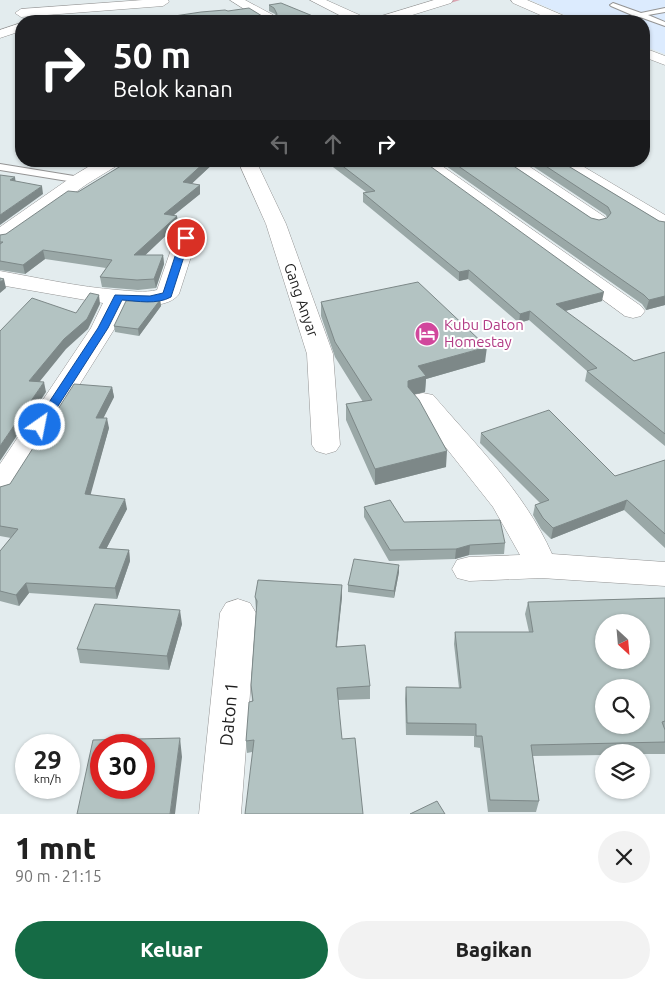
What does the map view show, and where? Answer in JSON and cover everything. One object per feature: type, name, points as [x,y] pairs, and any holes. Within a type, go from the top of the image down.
[{"type":"street","points":[[236,0],[263,15]]},
{"type":"street","points":[[316,0],[348,15]]},
{"type":"street","points":[[399,15],[447,0]]},
{"type":"street","points":[[517,0],[551,15]]},
{"type":"street","points":[[21,11],[70,10],[163,2]]},
{"type":"street","points":[[0,34],[15,29]]},
{"type":"street","points":[[650,54],[664,59]]},
{"type":"street","points":[[0,237],[80,180],[102,167]]},
{"type":"street","name":"Gang Anyar","points":[[250,167],[276,224],[320,354],[326,445]]},
{"type":"street","points":[[431,167],[633,311]]},
{"type":"street","points":[[517,167],[598,221]]},
{"type":"street","points":[[571,167],[665,224]]},
{"type":"street","points":[[0,278],[118,297],[150,299],[163,297],[167,294],[186,238]]},
{"type":"street","points":[[0,486],[103,328],[118,297]]},
{"type":"street","points":[[423,401],[506,502],[541,566]]},
{"type":"street","points":[[469,569],[541,566],[665,574]]},
{"type":"street","name":"Daton 1","points":[[220,814],[238,613]]},
{"type":"lane","points":[[613,5],[640,15],[665,10]]},
{"type":"lane","points":[[650,19],[665,24]]},
{"type":"lane","points":[[0,167],[80,180]]},
{"type":"shaded area","points":[[530,0],[665,0],[665,54],[650,48],[650,15],[565,15]]},
{"type":"building","points":[[281,3],[310,15],[277,15],[274,8],[269,5]]},
{"type":"building","points":[[249,8],[260,15],[181,15],[201,12]]},
{"type":"building","points":[[119,167],[199,167],[183,182],[200,185],[164,214],[177,216],[134,255],[163,255],[154,279],[137,280],[100,277],[112,260],[43,250],[23,265],[0,261],[0,244],[3,242],[0,242],[0,235],[6,234],[68,191],[78,192]]},
{"type":"building","points":[[344,167],[431,167],[604,292],[556,304],[634,361],[665,352],[665,434],[587,371],[597,368],[530,311],[520,314],[469,270],[459,272],[363,193],[375,191]]},
{"type":"building","points":[[460,167],[515,167],[591,218],[599,220],[607,218],[611,213],[608,207],[547,167],[570,167],[659,221],[665,222],[665,296],[649,300]]},
{"type":"building","points":[[0,175],[15,177],[10,180],[42,186],[0,215]]},
{"type":"building","points":[[418,282],[487,347],[418,366],[426,376],[408,381],[408,387],[419,400],[447,451],[375,469],[346,404],[372,400],[335,342],[321,302]]},
{"type":"building","points":[[90,293],[99,295],[87,319],[64,339],[29,381],[44,382],[0,446],[0,331],[32,298],[76,313]]},
{"type":"building","points":[[160,300],[138,329],[114,326],[126,301]]},
{"type":"building","points":[[74,384],[112,387],[96,418],[107,418],[85,494],[125,499],[99,548],[129,550],[115,588],[26,583],[16,595],[0,591],[0,551],[18,529],[0,526],[0,487],[10,484]]},
{"type":"building","points":[[549,410],[615,476],[665,460],[665,534],[627,500],[553,528],[543,518],[535,505],[549,500],[481,433]]},
{"type":"building","points":[[390,500],[404,522],[500,520],[505,543],[470,545],[456,549],[390,550],[364,507]]},
{"type":"building","points":[[354,559],[399,565],[394,591],[348,585]]},
{"type":"building","points":[[258,580],[342,585],[336,647],[365,645],[370,686],[337,688],[342,739],[355,738],[363,814],[245,814],[254,740],[246,741],[249,702],[253,701],[251,685],[257,601],[255,597]]},
{"type":"building","points":[[665,598],[665,721],[662,722],[665,730],[665,742],[531,745],[539,801],[490,800],[482,736],[476,736],[476,724],[407,723],[406,687],[461,688],[455,632],[533,632],[528,602]]},
{"type":"building","points":[[95,604],[180,610],[167,656],[77,649]]},
{"type":"building","points":[[180,738],[170,814],[77,814],[90,754],[90,799],[155,799],[155,739]]},
{"type":"building","points":[[437,801],[445,814],[410,814]]},
{"type":"waterway","points":[[441,5],[458,0]]},
{"type":"place","name":"Kubu Daton Homestay","points":[[427,334]]},
{"type":"route","points":[[40,425],[103,328],[110,310],[118,297],[150,299],[163,297],[167,294],[186,238]]}]
